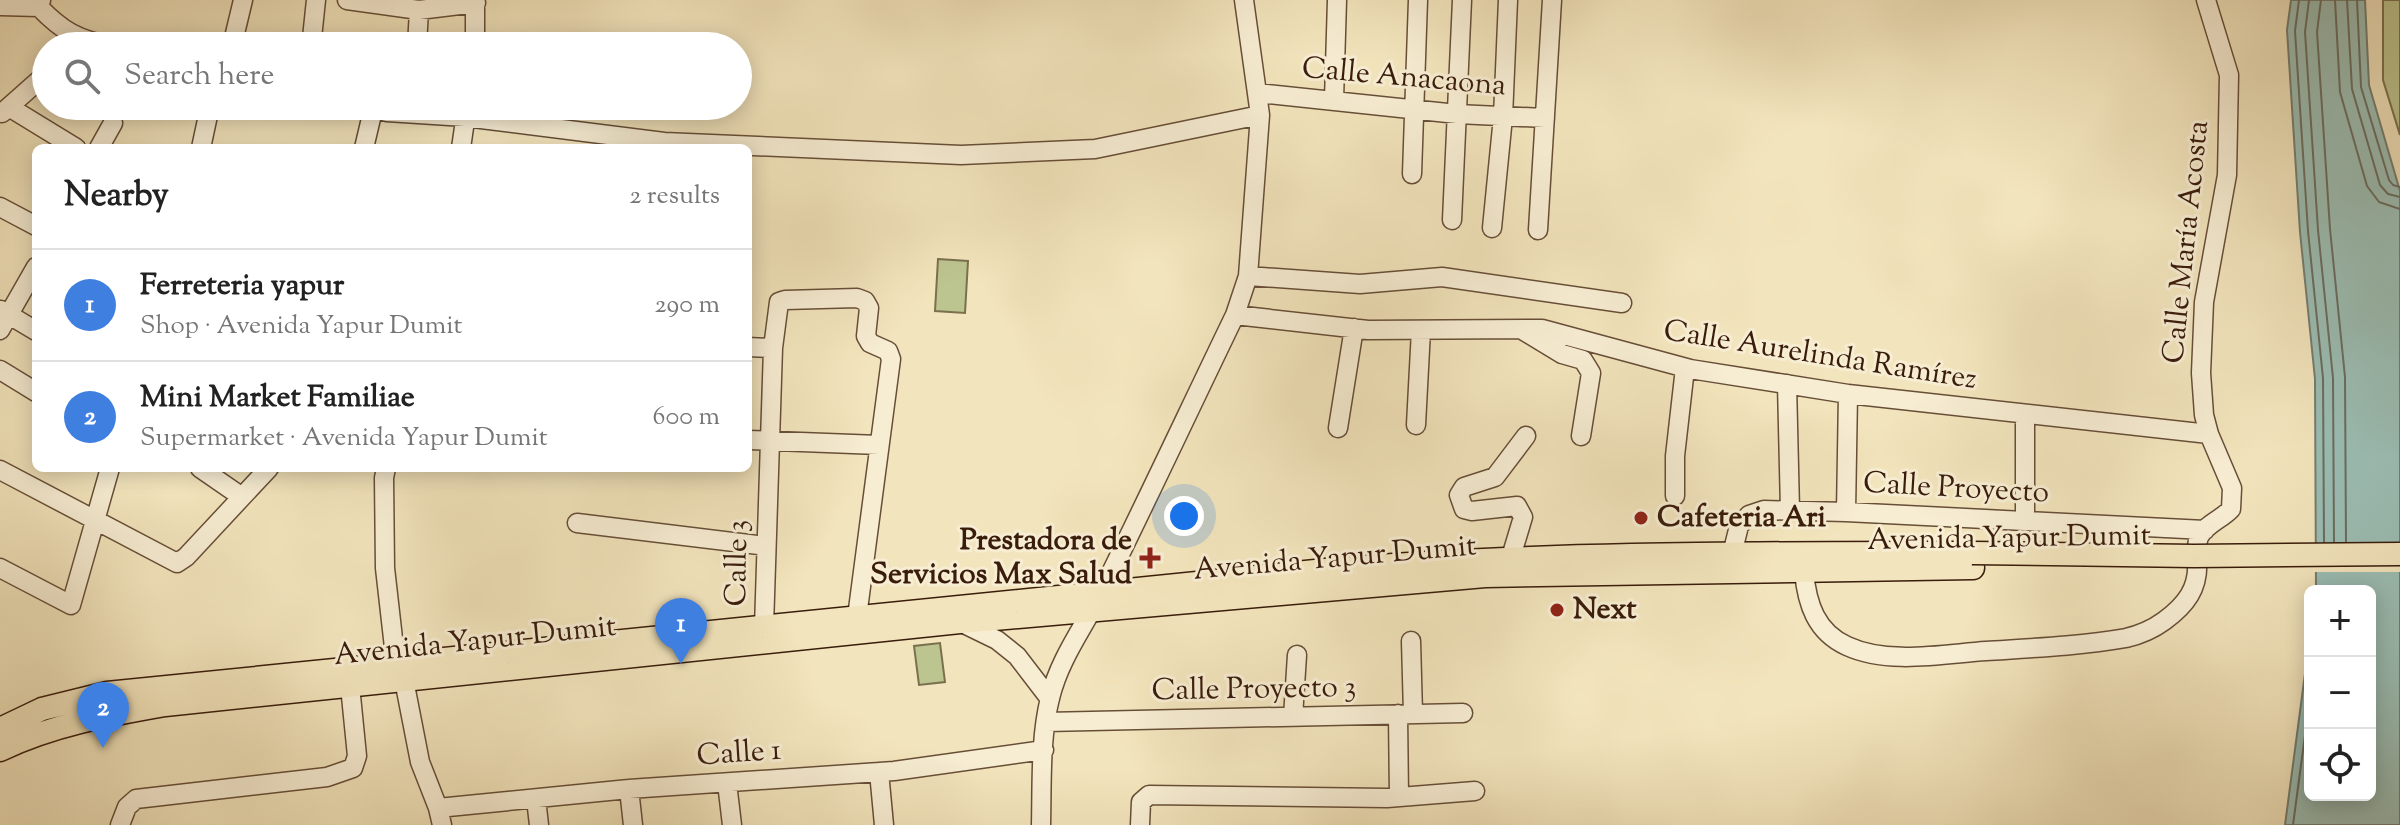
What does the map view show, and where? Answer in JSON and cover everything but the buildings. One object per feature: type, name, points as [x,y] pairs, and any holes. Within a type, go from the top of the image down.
[{"type":"main road","name":"Avenida Yapur Dumit","points":[[0,750],[35,734],[108,715],[165,705],[350,686],[400,672],[857,617],[1485,576],[1575,564],[1732,554],[1972,561],[2400,565]]},
{"type":"main road","name":"Avenida Yapur Dumit","points":[[0,729],[42,709],[107,693],[400,672],[960,622],[1368,567],[1511,557],[1575,564],[1804,572],[1972,561],[2400,554]]},
{"type":"street","points":[[235,32],[243,0]]},
{"type":"street","points":[[313,32],[316,0]]},
{"type":"street","points":[[347,0],[419,10],[476,2],[475,32]]},
{"type":"street","points":[[1041,825],[1046,722],[1050,699],[1068,650],[1096,602],[1235,315],[1248,276],[1260,115],[1244,0]]},
{"type":"street","points":[[1334,100],[1337,0]]},
{"type":"street","points":[[1412,174],[1418,0]]},
{"type":"street","points":[[1452,220],[1462,0]]},
{"type":"street","points":[[1492,228],[1503,117],[1508,0]]},
{"type":"street","points":[[1538,230],[1552,0]]},
{"type":"street","name":"Calle María Acosta","points":[[2205,530],[2231,509],[2233,496],[2204,415],[2201,373],[2204,302],[2227,175],[2229,75],[2206,0]]},
{"type":"street","points":[[0,6],[40,4],[65,32]]},
{"type":"street","points":[[418,32],[419,10]]},
{"type":"street","points":[[32,87],[5,111],[68,144]]},
{"type":"street","name":"Calle Anacaona","points":[[1258,93],[1457,114],[1545,118]]},
{"type":"street","points":[[752,146],[961,155],[1095,149],[1260,115]]},
{"type":"street","points":[[202,144],[207,120]]},
{"type":"street","points":[[364,144],[366,120]]},
{"type":"street","points":[[462,144],[465,120]]},
{"type":"street","points":[[523,120],[664,142],[710,144]]},
{"type":"street","points":[[101,144],[113,123]]},
{"type":"street","points":[[0,207],[32,224]]},
{"type":"street","points":[[32,273],[3,318],[32,329]]},
{"type":"street","points":[[1248,276],[1360,284],[1442,277],[1622,303]]},
{"type":"street","name":"Calle 3","points":[[764,627],[768,440],[776,309],[779,302],[857,298],[865,301],[869,308],[866,336],[870,343],[888,351],[891,359],[879,445]]},
{"type":"street","name":"Calle Aurelinda Ramírez","points":[[1235,315],[1354,328],[1542,329],[1685,368],[1848,394],[2209,434]]},
{"type":"street","points":[[1338,428],[1354,328]]},
{"type":"street","points":[[1520,329],[1562,354],[1583,360],[1591,373],[1581,436]]},
{"type":"street","points":[[1416,425],[1421,330]]},
{"type":"street","points":[[752,347],[773,348]]},
{"type":"street","points":[[1675,496],[1675,456],[1685,368]]},
{"type":"street","points":[[0,370],[32,390]]},
{"type":"street","points":[[1787,384],[1790,510]]},
{"type":"street","points":[[1846,512],[1848,394]]},
{"type":"street","points":[[2025,415],[2025,520]]},
{"type":"street","points":[[1511,557],[1522,511],[1517,506],[1472,511],[1464,509],[1459,495],[1464,487],[1495,477],[1526,436]]},
{"type":"street","points":[[752,440],[879,445],[857,617]]},
{"type":"street","points":[[0,470],[177,563],[265,472]]},
{"type":"street","points":[[0,568],[71,605],[109,472]]},
{"type":"street","points":[[206,472],[242,497]]},
{"type":"street","points":[[385,472],[385,568],[400,672],[420,762],[440,816]]},
{"type":"street","name":"Calle Proyecto","points":[[1732,554],[1739,526],[1749,515],[1764,510],[2205,530]]},
{"type":"street","points":[[577,523],[766,546]]},
{"type":"street","points":[[1804,572],[1806,598],[1817,622],[1847,646],[1876,655],[1910,656],[2082,643],[2146,632],[2176,611],[2196,586],[2197,546],[2205,530]]},
{"type":"street","points":[[960,622],[997,640],[1017,656],[1050,699]]},
{"type":"street","points":[[1399,797],[1411,641]]},
{"type":"street","points":[[1293,717],[1297,655]]},
{"type":"street","points":[[120,825],[127,807],[136,799],[327,777],[353,768],[357,756],[350,686]]},
{"type":"street","name":"Calle Proyecto 3","points":[[1046,722],[1463,713]]},
{"type":"street","name":"Calle 1","points":[[440,816],[536,799],[629,789],[879,772],[1044,750]]},
{"type":"street","points":[[879,772],[884,825]]},
{"type":"street","points":[[727,783],[732,825]]},
{"type":"street","points":[[629,789],[633,825]]},
{"type":"street","points":[[1140,825],[1141,802],[1149,795],[1399,797],[1475,791]]},
{"type":"street","points":[[536,799],[539,825]]},
{"type":"green space","points":[[2383,0],[2400,0],[2400,135],[2383,80]]},
{"type":"green space","points":[[938,259],[968,261],[965,313],[935,311]]},
{"type":"green space","points":[[940,643],[945,682],[919,685],[914,646]]},
{"type":"water","points":[[2291,0],[2365,0],[2369,85],[2400,191],[2400,825],[2285,825],[2304,681],[2304,801],[2376,801],[2376,585],[2316,585],[2315,379],[2300,232],[2287,30]]},
{"type":"pier","points":[[2312,543],[2400,543],[2400,572],[2312,572]]},
{"type":"place","name":"Cafeteria Ari","points":[[1641,518]]},
{"type":"place","name":"Prestadora de Servicios Max Salud","points":[[1150,558]]},
{"type":"place","name":"Next","points":[[1557,610]]},
{"type":"place","name":"Ferreteria yapur","points":[[681,664]]},
{"type":"place","name":"Mini Market Familiae","points":[[103,748]]}]
